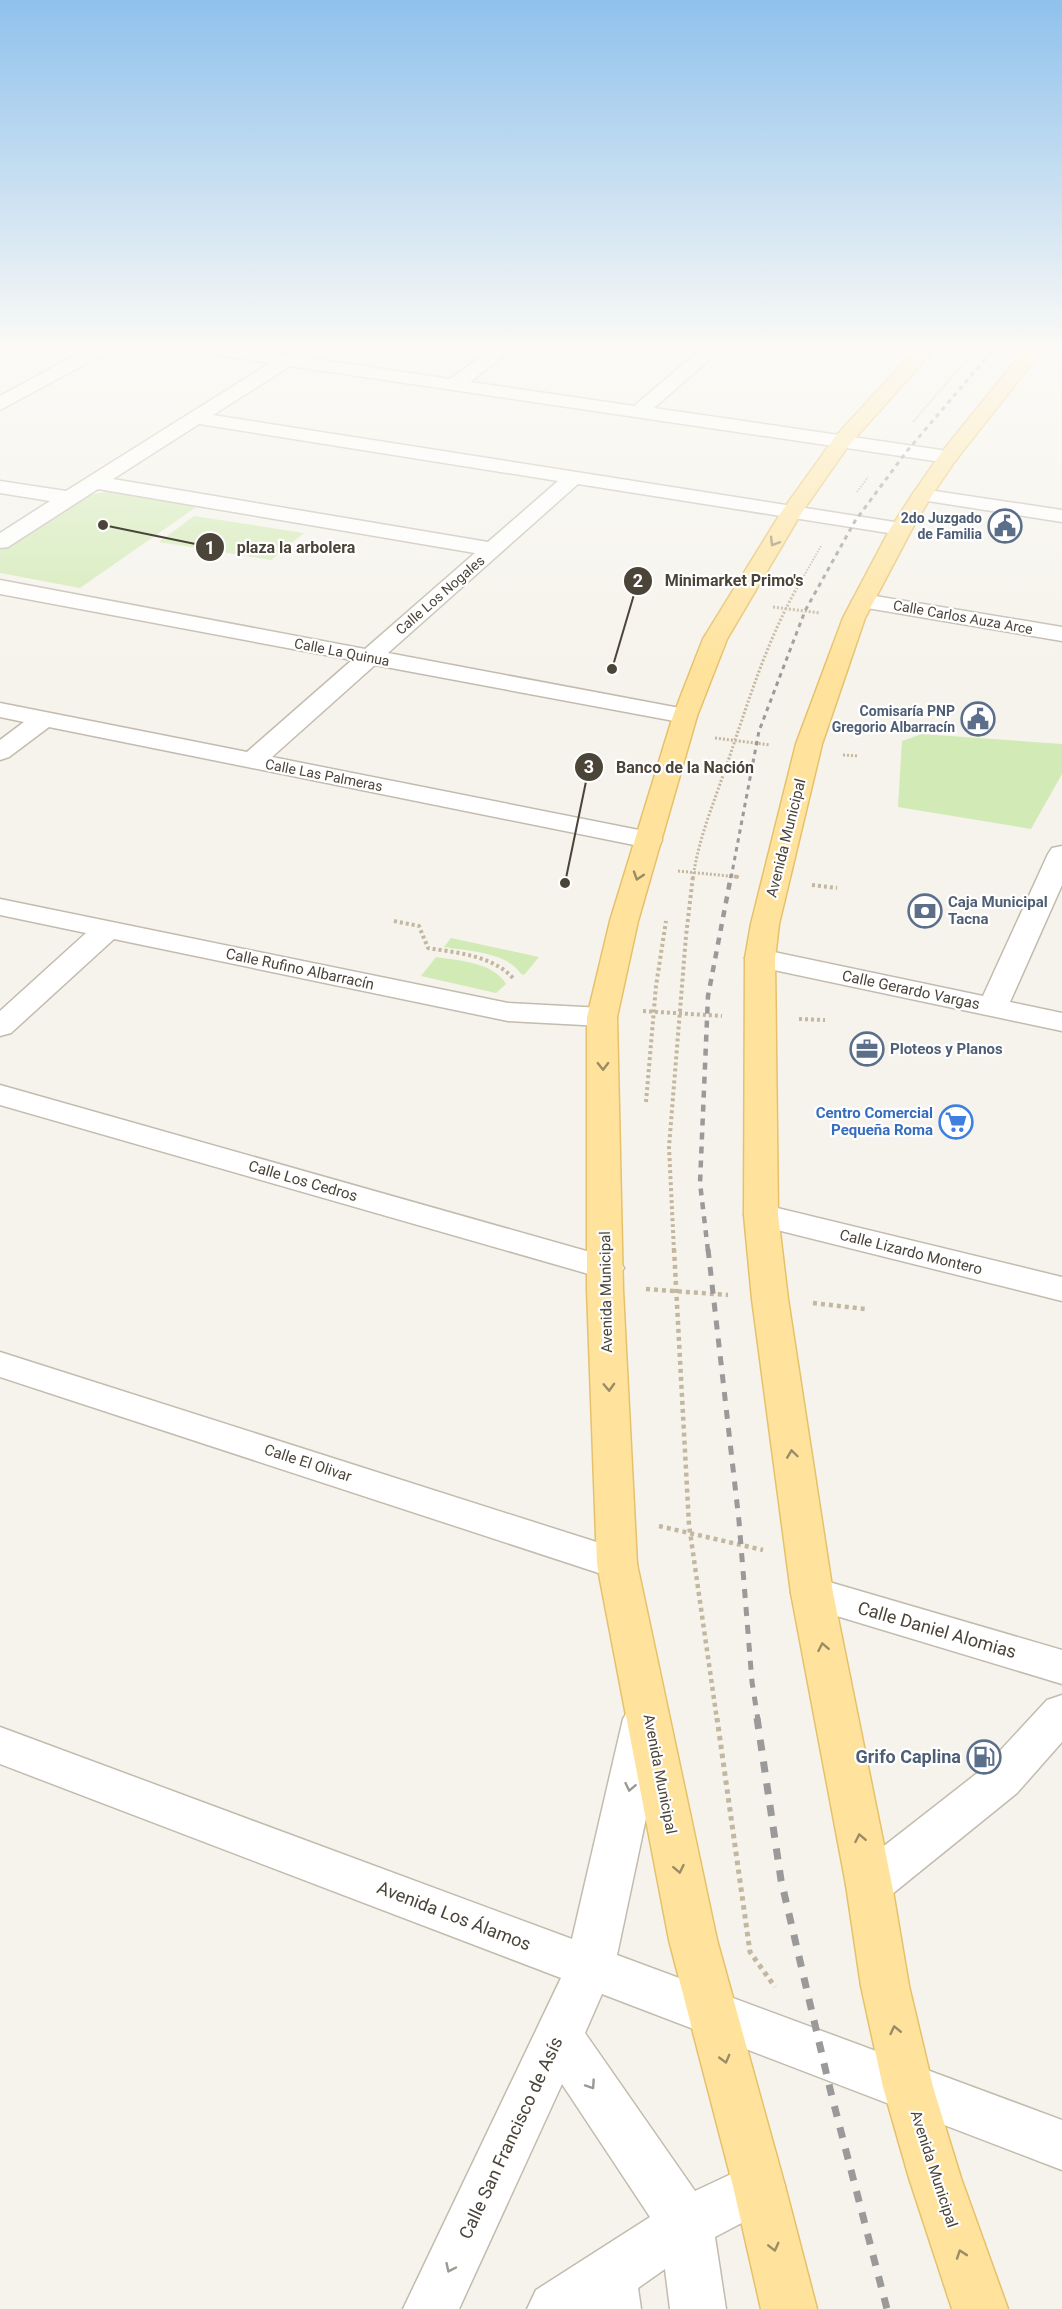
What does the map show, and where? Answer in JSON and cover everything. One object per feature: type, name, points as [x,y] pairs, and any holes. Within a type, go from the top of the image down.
[{"type":"main road","name":"Avenida Municipal","points":[[789,2309],[759,2186],[693,1940],[617,1564],[605,1279],[603,1012],[624,921],[684,716],[703,665],[734,605],[792,512],[834,452]]},
{"type":"main road","name":"Avenida Municipal","points":[[952,452],[901,529],[859,609],[807,750],[759,958],[761,1215],[770,1299],[810,1577],[869,1885],[885,1986],[908,2087],[935,2178],[980,2309]]},
{"type":"street","points":[[0,542],[143,452]]},
{"type":"street","points":[[412,452],[901,529]]},
{"type":"street","points":[[913,452],[948,457]]},
{"type":"street","name":"Calle Los Nogales","points":[[252,761],[574,477]]},
{"type":"street","points":[[95,482],[492,549]]},
{"type":"street","points":[[0,487],[69,498]]},
{"type":"street","points":[[922,495],[1062,516]]},
{"type":"street","name":"Calle La Quinua","points":[[0,586],[684,716]]},
{"type":"street","name":"Calle Carlos Auza Arce","points":[[859,609],[1062,634]]},
{"type":"street","name":"Calle Las Palmeras","points":[[0,710],[649,840]]},
{"type":"street","points":[[0,752],[44,719]]},
{"type":"street","points":[[993,1007],[1062,854]]},
{"type":"street","name":"Calle Rufino Albarracín","points":[[0,907],[72,924],[108,929],[508,1012],[603,1012]]},
{"type":"street","points":[[0,1027],[108,929]]},
{"type":"street","name":"Calle Gerardo Vargas","points":[[759,958],[1062,1022]]},
{"type":"street","name":"Calle Los Cedros","points":[[0,1095],[605,1279]]},
{"type":"street","name":"Calle Lizardo Montero","points":[[761,1215],[1062,1289]]},
{"type":"street","name":"Calle El Olivar","points":[[0,1364],[617,1564]]},
{"type":"street","name":"Calle Daniel Alomias","points":[[810,1577],[1062,1667]]},
{"type":"street","name":"Calle San Francisco de Asís","points":[[431,2309],[590,1968],[647,1709]]},
{"type":"street","points":[[869,1885],[1001,1780],[1062,1712]]},
{"type":"street","name":"Avenida Los Álamos","points":[[0,1745],[1062,2145]]},
{"type":"street","points":[[558,2036],[686,2224],[698,2309]]},
{"type":"street","points":[[555,2309],[611,2292],[686,2224],[759,2186]]},
{"type":"path","points":[[851,499],[870,474]]},
{"type":"path","points":[[750,1952],[690,1533],[669,1147],[686,936],[694,872],[712,807],[759,669],[785,608],[826,537]]},
{"type":"path","points":[[776,599],[772,606],[859,609]]},
{"type":"path","points":[[711,748],[716,731]]},
{"type":"path","points":[[715,738],[859,756]]},
{"type":"path","points":[[672,878],[674,870],[837,888]]},
{"type":"path","points":[[645,1111],[653,1012],[668,910]]},
{"type":"path","points":[[394,921],[419,926],[429,948],[494,962],[509,971],[515,981]]},
{"type":"path","points":[[603,1012],[653,1012],[825,1020]]},
{"type":"path","points":[[605,1279],[677,1291],[865,1309]]},
{"type":"path","points":[[614,1518],[690,1533],[810,1577]]},
{"type":"green space","points":[[118,490],[202,503],[80,588],[0,573],[0,547],[83,496]]},
{"type":"green space","points":[[194,516],[304,533],[271,560],[159,542]]},
{"type":"green space","points":[[922,734],[1062,744],[1062,774],[1031,829],[898,807],[902,741]]},
{"type":"green space","points":[[451,938],[539,957],[524,975],[497,957],[444,947]]},
{"type":"green space","points":[[436,957],[484,967],[493,971],[506,984],[496,993],[421,976]]},
{"type":"railway","points":[[731,878],[759,731],[805,611],[855,521],[906,452]]},
{"type":"railway","points":[[708,1251],[700,1183],[708,996],[731,876]]},
{"type":"railway","points":[[708,1249],[739,1521],[752,1682],[758,1720]]},
{"type":"railway","points":[[757,1718],[781,1880],[831,2093],[887,2309]]},
{"type":"place","name":"plaza la arbolera","points":[[103,525]]},
{"type":"place","name":"2do Juzgado de Familia","points":[[1005,526]]},
{"type":"place","name":"Minimarket Primo's","points":[[612,669]]},
{"type":"place","name":"Comisaría PNP Gregorio Albarracín","points":[[978,719]]},
{"type":"place","name":"Banco de la Nación","points":[[565,883]]},
{"type":"place","name":"Caja Municipal Tacna","points":[[925,911]]},
{"type":"place","name":"Ploteos y Planos","points":[[867,1049]]},
{"type":"place","name":"Centro Comercial Pequeña Roma","points":[[956,1122]]},
{"type":"place","name":"Grifo Caplina","points":[[984,1757]]}]
